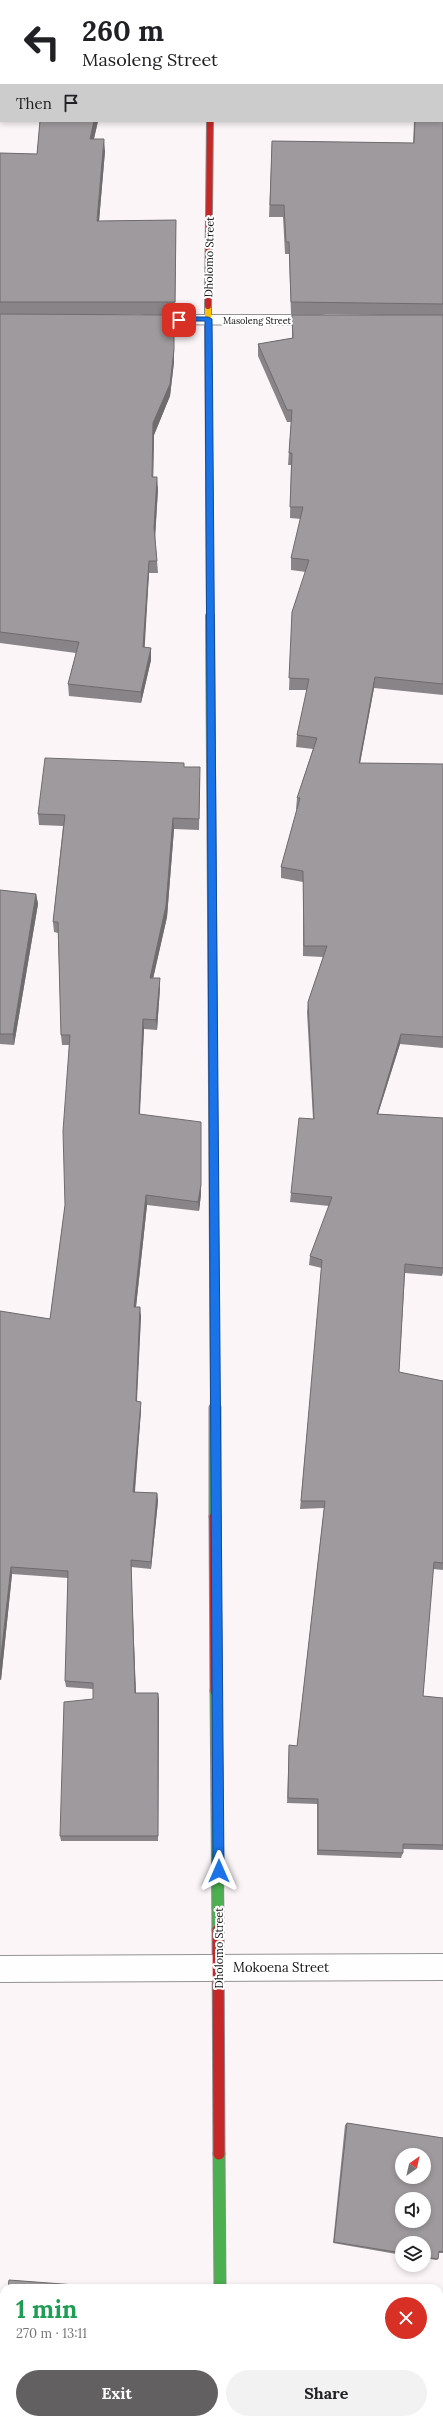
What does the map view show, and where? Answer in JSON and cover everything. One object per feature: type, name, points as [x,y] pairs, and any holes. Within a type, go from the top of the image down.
[{"type":"street","name":"Dholomo Street","points":[[210,122],[208,319],[220,2284]]},
{"type":"street","name":"Masoleng Street","points":[[131,320],[334,320]]},
{"type":"street","name":"Mokoena Street","points":[[0,1969],[443,1967]]},
{"type":"building","points":[[40,122],[94,122],[90,139],[104,139],[97,221],[176,220],[175,302],[0,302],[0,153],[37,154]]},
{"type":"building","points":[[415,122],[443,122],[443,304],[291,302],[289,242],[286,242],[284,205],[270,205],[272,141],[414,143]]},
{"type":"building","points":[[0,314],[174,315],[174,350],[170,384],[153,423],[152,477],[157,477],[154,528],[157,561],[149,561],[143,647],[151,648],[141,692],[68,684],[79,642],[0,632]]},
{"type":"building","points":[[292,315],[443,315],[443,684],[375,677],[359,763],[443,764],[443,1037],[401,1034],[377,1114],[443,1118],[443,1268],[405,1264],[399,1372],[443,1381],[443,1563],[434,1562],[423,1696],[443,1698],[443,1845],[403,1844],[403,1853],[318,1850],[318,1799],[288,1798],[289,1745],[297,1746],[325,1501],[301,1501],[322,1260],[310,1256],[332,1197],[291,1193],[299,1118],[314,1119],[308,1002],[327,946],[304,946],[303,871],[281,867],[300,798],[297,798],[317,738],[297,735],[309,679],[289,678],[292,612],[309,560],[291,558],[303,507],[290,507],[292,453],[289,453],[292,410],[287,410],[258,344],[293,338]]},
{"type":"building","points":[[45,758],[184,763],[184,767],[200,767],[199,819],[173,818],[166,906],[150,978],[160,978],[156,1020],[143,1019],[139,1114],[201,1122],[201,1185],[198,1202],[146,1195],[134,1307],[140,1307],[136,1401],[141,1402],[133,1492],[157,1493],[151,1562],[131,1560],[135,1693],[158,1693],[158,1836],[60,1836],[64,1702],[93,1699],[93,1683],[65,1681],[68,1571],[11,1567],[0,1665],[0,1311],[50,1319],[65,1205],[63,1131],[70,1035],[61,1035],[58,922],[53,922],[65,815],[38,814]]},
{"type":"building","points":[[0,890],[36,894],[13,1034],[0,1034]]},
{"type":"building","points":[[347,2123],[443,2138],[443,2252],[439,2251],[438,2259],[431,2258],[431,2236],[395,2236],[395,2252],[334,2242]]},
{"type":"building","points":[[9,2280],[62,2284],[8,2284]]},
{"type":"traffic: fast","points":[[210,613],[212,910]]},
{"type":"traffic: fast","points":[[214,1262],[215,1517]]},
{"type":"traffic: fast","points":[[216,1691],[218,1930]]},
{"type":"traffic: fast","points":[[219,2154],[220,2284]]},
{"type":"traffic: slow","points":[[208,306],[210,613]]},
{"type":"traffic: slow","points":[[213,1089],[214,1262]]},
{"type":"traffic: jam","points":[[208,306],[210,122]]},
{"type":"traffic: jam","points":[[212,910],[213,1089]]},
{"type":"traffic: jam","points":[[215,1517],[216,1691]]},
{"type":"traffic: jam","points":[[218,1930],[219,2154]]},
{"type":"route","points":[[179,320],[208,319],[219,1871]]}]
